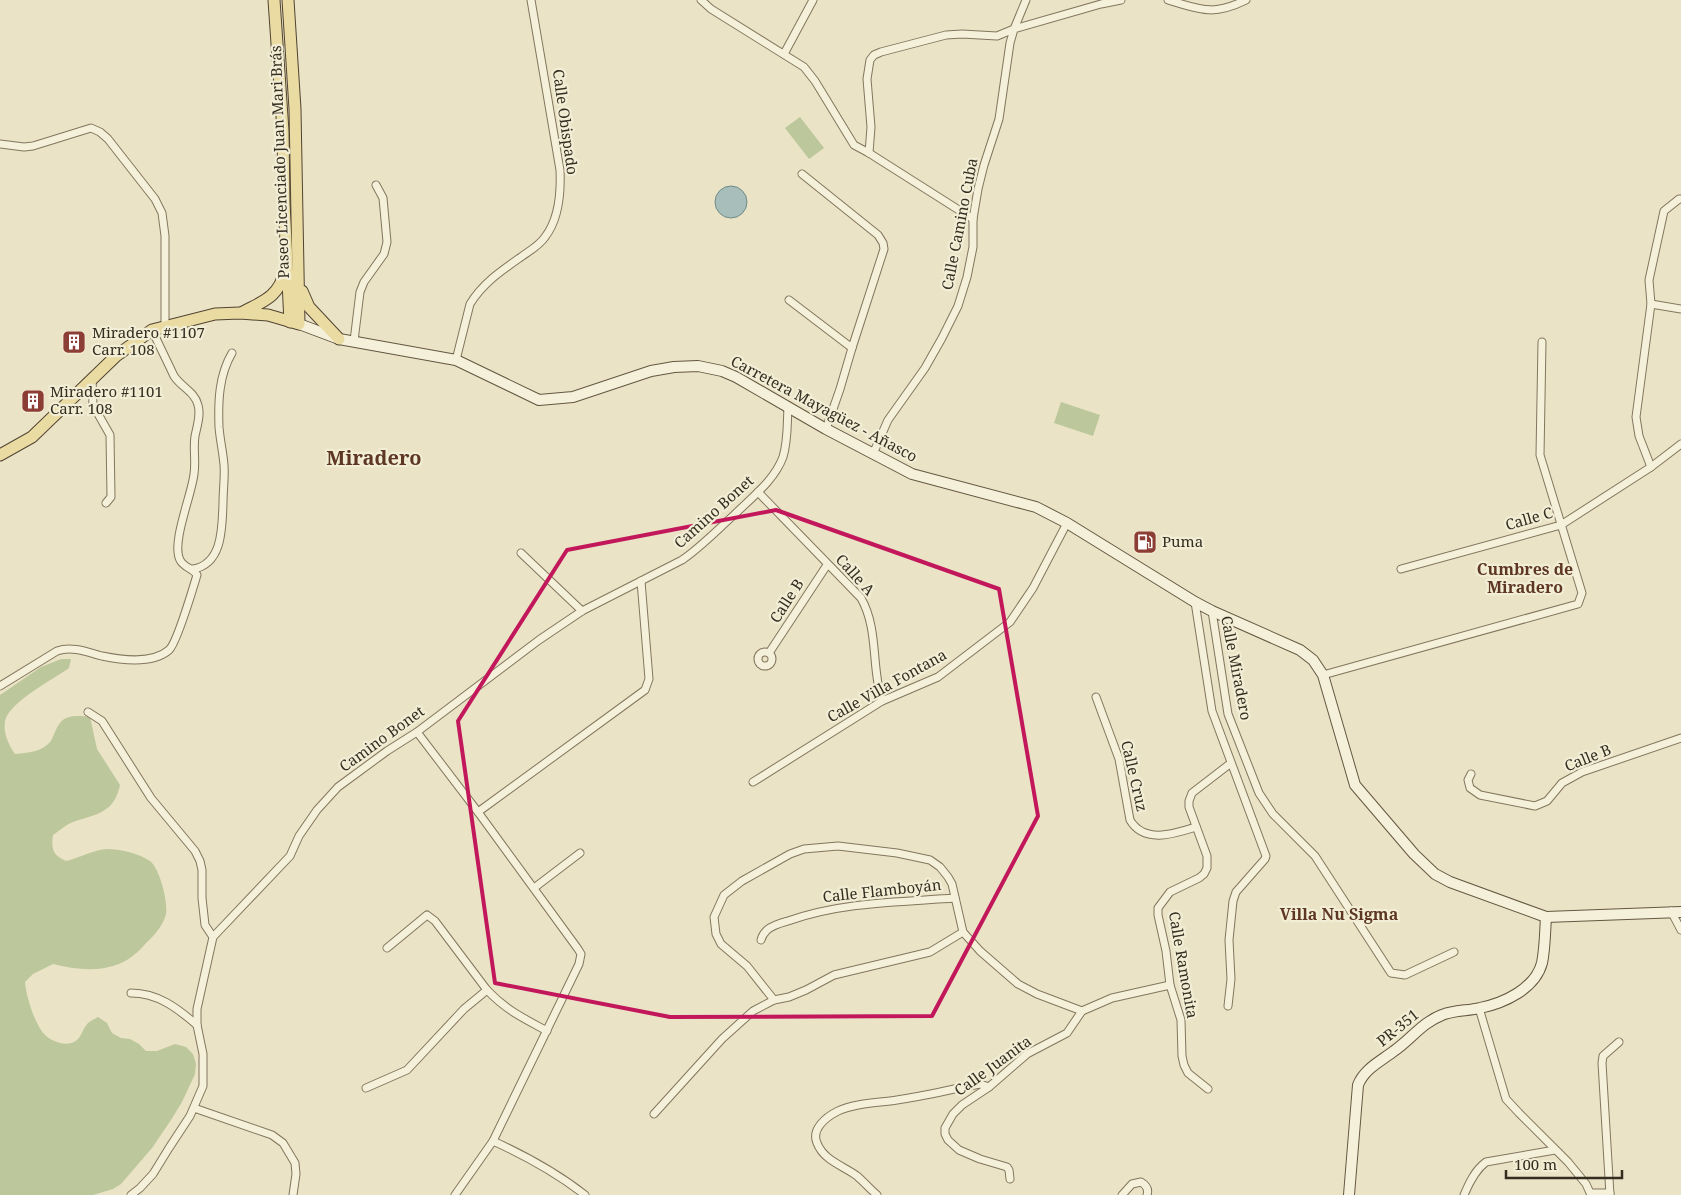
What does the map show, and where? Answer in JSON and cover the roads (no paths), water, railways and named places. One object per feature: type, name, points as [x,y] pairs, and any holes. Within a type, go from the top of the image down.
[{"type":"main road","name":"Paseo Licenciado Juan Mari Brás","points":[[274,0],[283,131],[287,263],[294,323]]},
{"type":"main road","name":"Paseo Licenciado Juan Mari Brás","points":[[288,0],[295,109],[298,277],[294,323]]},
{"type":"main road","points":[[240,313],[270,298],[277,291],[282,283],[287,263]]},
{"type":"main road","points":[[298,277],[309,307],[339,339]]},
{"type":"main road","points":[[0,454],[32,437],[116,356],[152,330],[215,314],[268,315],[294,323]]},
{"type":"main road","name":"Carretera Mayagüez - Añasco","points":[[294,323],[339,339],[456,360],[539,400],[573,397],[651,370],[698,366],[722,371],[912,474],[1036,507],[1067,523],[1195,602],[1300,650],[1313,660],[1323,675],[1355,785],[1414,854],[1435,874],[1450,882],[1546,917],[1676,912]]},
{"type":"main road","name":"PR-351","points":[[1349,1195],[1358,1084],[1361,1077],[1407,1042],[1428,1021],[1444,1014],[1490,1006],[1517,994],[1526,987],[1537,973],[1541,964],[1546,917]]},
{"type":"street","name":"Calle Obispado","points":[[456,360],[470,304],[475,296],[492,277],[545,238],[551,228],[558,207],[561,185],[560,170],[531,0]]},
{"type":"street","points":[[701,0],[712,9],[798,62],[809,73],[854,145],[974,219]]},
{"type":"street","points":[[784,54],[813,0]]},
{"type":"street","name":"Calle Camino Cuba","points":[[873,454],[888,420],[925,368],[958,306],[967,277],[973,247],[974,219],[984,165],[999,119],[1010,43],[1026,0]]},
{"type":"street","points":[[869,153],[871,127],[867,78],[870,60],[874,55],[946,35],[997,36],[1014,29],[1120,0]]},
{"type":"street","points":[[1168,0],[1202,10],[1218,11],[1246,0]]},
{"type":"street","points":[[0,144],[24,147],[33,146],[91,128],[100,132],[108,139],[155,199],[162,213],[165,236],[165,326]]},
{"type":"street","points":[[802,174],[878,235],[884,249],[826,429]]},
{"type":"street","points":[[354,341],[360,292],[364,282],[384,254],[387,242],[383,198],[376,185]]},
{"type":"street","points":[[1651,466],[1639,436],[1636,417],[1651,304],[1649,280],[1664,211],[1681,199]]},
{"type":"street","points":[[789,300],[852,348]]},
{"type":"street","points":[[1651,304],[1681,309]]},
{"type":"street","points":[[0,686],[57,651],[64,649],[73,648],[125,660],[146,659],[165,652],[174,643],[197,575],[193,569],[182,563],[178,553],[180,531],[194,475],[194,447],[199,409],[196,399],[177,382],[152,330]]},
{"type":"street","points":[[1323,675],[1578,604],[1582,593],[1540,455],[1542,342]]},
{"type":"street","points":[[193,569],[201,568],[212,558],[220,540],[224,473],[219,427],[220,384],[224,368],[232,353]]},
{"type":"street","points":[[92,379],[93,406],[110,435],[111,497],[106,503]]},
{"type":"street","name":"Camino Bonet","points":[[213,936],[290,856],[299,836],[317,810],[338,788],[387,751],[417,732],[539,640],[582,611],[682,560],[697,550],[758,492],[777,470],[783,456],[787,435],[788,407]]},
{"type":"street","name":"Calle C","points":[[1401,569],[1561,525],[1681,444]]},
{"type":"street","name":"Calle A","points":[[758,492],[861,598],[868,611],[872,628],[878,690],[882,701]]},
{"type":"street","name":"Calle Villa Fontana","points":[[753,782],[882,701],[938,678],[1010,622],[1033,588],[1067,523]]},
{"type":"street","points":[[521,553],[582,611]]},
{"type":"street","name":"Calle B","points":[[769,653],[828,565]]},
{"type":"street","points":[[478,812],[644,690],[649,679],[641,581]]},
{"type":"street","points":[[1195,602],[1210,702],[1266,856],[1236,892],[1233,901],[1229,940],[1231,979],[1228,1006]]},
{"type":"street","name":"Calle Miradero","points":[[1212,611],[1228,714],[1259,793],[1273,814],[1315,856],[1391,973],[1405,975],[1454,952]]},
{"type":"street","name":"Calle Cruz","points":[[1096,697],[1119,759],[1130,820],[1134,827],[1147,835],[1159,835],[1196,827]]},
{"type":"street","points":[[88,712],[102,721],[151,798],[195,851],[202,870],[202,898],[205,925],[213,936],[196,1009],[196,1025],[202,1046],[203,1086],[194,1108],[154,1174],[131,1195]]},
{"type":"street","points":[[417,732],[534,888],[580,954],[579,964],[493,1141],[455,1195]]},
{"type":"street","name":"Calle B","points":[[1470,774],[1468,780],[1470,788],[1480,795],[1535,806],[1548,801],[1562,783],[1582,772],[1681,738]]},
{"type":"street","name":"Calle Ramonita","points":[[1208,1089],[1188,1073],[1184,1065],[1181,1020],[1170,985],[1158,908],[1170,892],[1204,874],[1207,868],[1208,856],[1189,807],[1190,796],[1231,763]]},
{"type":"street","points":[[774,1000],[748,966],[721,944],[716,934],[714,917],[724,895],[742,881],[790,854],[804,849],[838,846],[897,853],[930,860],[940,867],[952,884],[963,932],[980,951],[1018,984],[1037,994],[1082,1011],[1112,998],[1170,985]]},
{"type":"street","points":[[534,888],[580,853]]},
{"type":"street","name":"Calle Flamboyán","points":[[761,940],[768,928],[818,911],[842,907],[956,898]]},
{"type":"street","points":[[1676,912],[1681,930]]},
{"type":"street","points":[[387,948],[426,914],[435,922],[487,990],[513,1013],[547,1030]]},
{"type":"street","points":[[654,1114],[703,1058],[744,1018],[774,1000],[789,998],[834,975],[930,952],[963,932]]},
{"type":"street","points":[[366,1088],[407,1070],[464,1009],[487,990]]},
{"type":"street","points":[[131,992],[147,994],[168,1002],[196,1025]]},
{"type":"street","points":[[1479,1008],[1506,1099],[1568,1162],[1586,1184],[1591,1194],[1610,1194],[1602,1063],[1603,1056],[1619,1042]]},
{"type":"street","name":"Calle Juanita","points":[[1010,1178],[1010,1170],[1007,1167],[959,1150],[944,1134],[945,1128],[953,1114],[962,1105],[989,1087],[1027,1054],[1067,1032],[1082,1011]]},
{"type":"street","points":[[876,1195],[858,1177],[831,1161],[820,1149],[816,1137],[822,1122],[838,1111],[850,1107],[900,1100],[980,1084],[989,1087]]},
{"type":"street","points":[[194,1108],[272,1135],[283,1143],[295,1163],[296,1184],[294,1195]]},
{"type":"street","points":[[493,1141],[538,1163],[586,1195]]},
{"type":"street","points":[[1464,1195],[1479,1166],[1486,1162],[1555,1150]]},
{"type":"street","points":[[1122,1195],[1132,1184],[1141,1182],[1146,1184],[1148,1189],[1147,1195]]},
{"type":"water","points":[[731,186],[743,190],[747,202],[743,214],[731,218],[719,214],[715,202],[719,190]]},
{"type":"place","name":"Miradero #1107 Carr. 108","points":[[74,342]]},
{"type":"place","name":"Miradero #1101 Carr. 108","points":[[33,401]]},
{"type":"place","name":"Puma","points":[[1145,542]]},
{"type":"district","name":"Miradero","points":[[374,458]]},
{"type":"district","name":"Cumbres de Miradero","points":[[1525,578]]},
{"type":"district","name":"Villa Nu Sigma","points":[[1339,914]]}]
